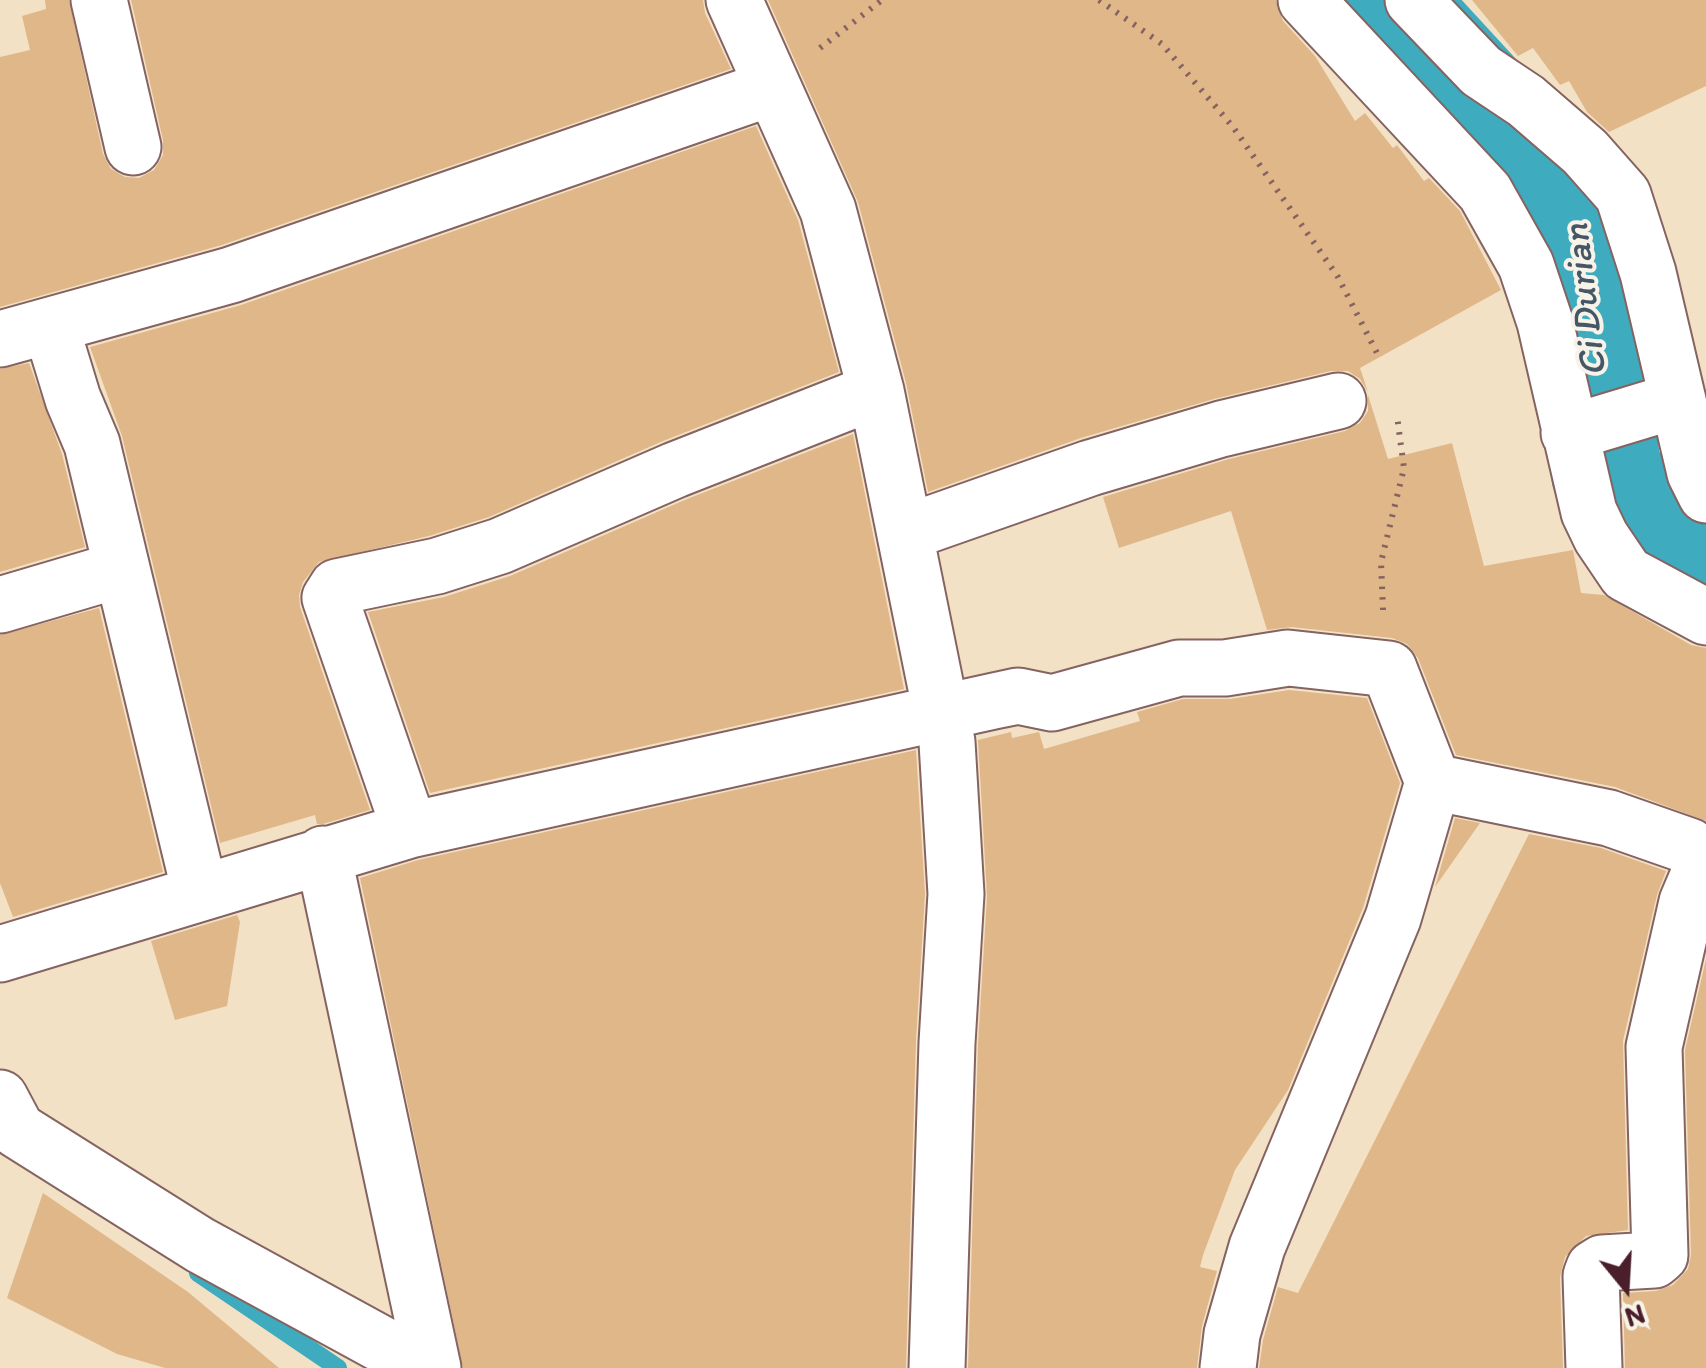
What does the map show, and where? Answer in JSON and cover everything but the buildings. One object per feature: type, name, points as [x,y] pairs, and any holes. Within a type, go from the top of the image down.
[{"type":"street","points":[[99,0],[133,147]]},
{"type":"street","points":[[734,0],[828,210],[876,391],[947,742],[956,894],[947,1043],[937,1368]]},
{"type":"street","points":[[1306,0],[1485,192],[1526,265],[1545,322],[1576,430],[1589,512],[1617,564],[1634,580],[1706,618]]},
{"type":"street","points":[[1414,0],[1482,71],[1536,109],[1585,152],[1623,195],[1680,378],[1695,473],[1706,495]]},
{"type":"street","points":[[200,892],[92,444],[73,399],[25,333],[232,275],[771,88]]},
{"type":"street","points":[[1576,430],[1680,378]]},
{"type":"street","points":[[410,830],[330,598],[337,587],[437,566],[500,546],[676,470],[876,391]]},
{"type":"street","points":[[904,533],[1090,468],[1222,429],[1338,401]]},
{"type":"street","points":[[0,605],[122,569]]},
{"type":"street","points":[[0,954],[410,830],[1018,696],[1052,704],[1178,668],[1225,668],[1288,658],[1389,670],[1433,782],[1393,918],[1257,1247],[1232,1334],[1228,1368]]},
{"type":"street","points":[[1433,782],[1609,818],[1689,846],[1700,859],[1696,902],[1654,1047],[1660,1255],[1654,1260],[1602,1263],[1594,1268],[1594,1368]]},
{"type":"street","points":[[323,854],[434,1368]]},
{"type":"street","points":[[0,1098],[17,1130],[200,1245],[425,1368]]},
{"type":"path","points":[[771,88],[882,0]]},
{"type":"path","points":[[1099,0],[1162,44],[1233,127],[1338,277],[1382,363]]},
{"type":"path","points":[[1389,670],[1381,562],[1404,468],[1394,398]]},
{"type":"waterway","name":"Ci Durian","points":[[1387,0],[1581,211],[1606,473],[1669,554],[1706,547]]},
{"type":"waterway","points":[[198,1273],[338,1368]]}]
